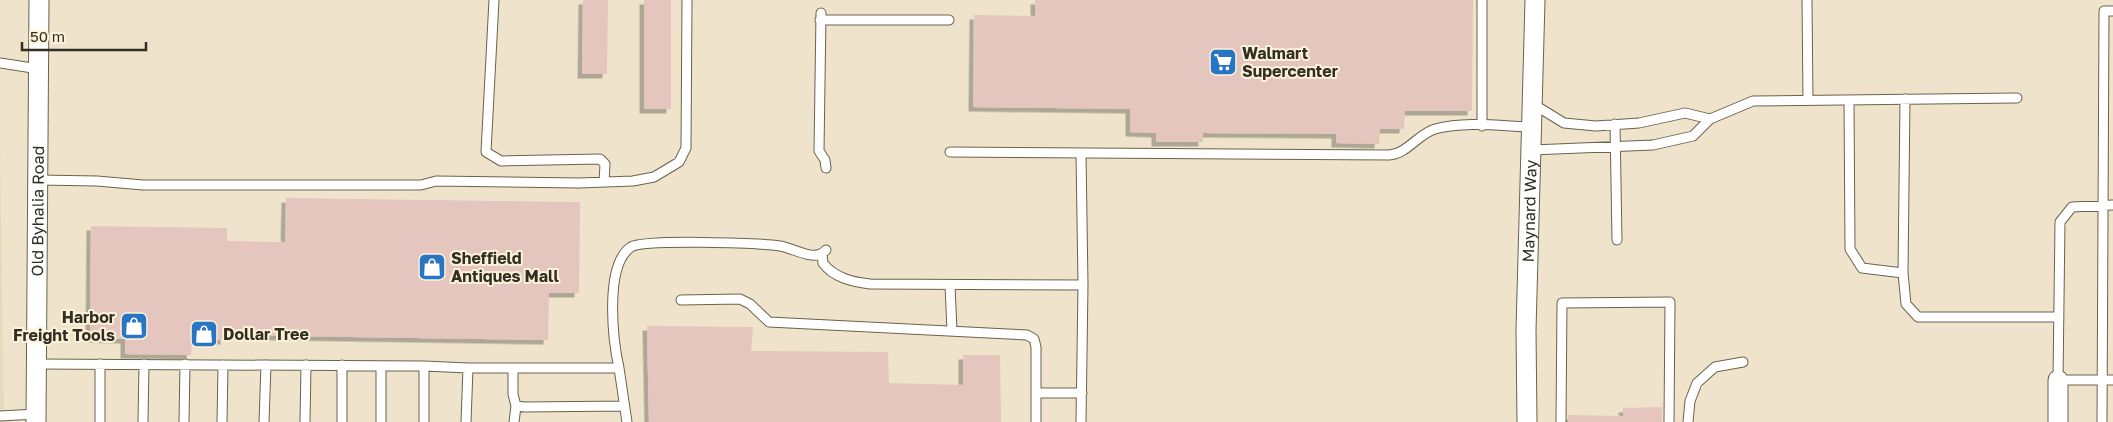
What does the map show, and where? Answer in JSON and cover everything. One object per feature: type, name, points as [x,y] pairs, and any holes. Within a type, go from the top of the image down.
[{"type":"street","name":"Old Byhalia Road","points":[[36,418],[40,0]]},
{"type":"street","name":"Maynard Way","points":[[1527,422],[1526,330],[1535,0]]},
{"type":"street","points":[[2058,380],[2058,422]]},
{"type":"lane","points":[[494,0],[486,152],[501,161],[600,159],[605,164],[604,182]]},
{"type":"lane","points":[[38,180],[97,181],[143,185],[233,186],[421,185],[436,181],[604,182],[633,181],[654,177],[679,162],[686,148],[687,0]]},
{"type":"lane","points":[[1482,0],[1482,126]]},
{"type":"lane","points":[[1807,0],[1808,100]]},
{"type":"lane","points":[[2102,422],[2108,204],[2104,10],[2113,11]]},
{"type":"lane","points":[[826,168],[825,160],[819,151],[820,17],[949,20]]},
{"type":"lane","points":[[0,63],[39,69]]},
{"type":"lane","points":[[1532,150],[1653,145],[1693,136],[1710,119],[1753,101],[2017,98]]},
{"type":"lane","points":[[1905,99],[1903,273],[1906,304],[1918,317],[2059,317]]},
{"type":"lane","points":[[1849,100],[1850,249],[1862,268],[1903,273]]},
{"type":"lane","points":[[1533,104],[1564,123],[1596,126],[1639,123],[1685,113],[1710,119]]},
{"type":"lane","points":[[1615,124],[1617,240]]},
{"type":"lane","points":[[950,152],[1395,155],[1416,139],[1435,129],[1462,126],[1532,127]]},
{"type":"lane","points":[[1081,153],[1083,285],[1081,422]]},
{"type":"lane","points":[[2108,204],[2072,207],[2060,222],[2058,380],[2113,380]]},
{"type":"lane","points":[[626,422],[614,344],[614,284],[617,269],[624,255],[632,246],[653,243],[762,244],[782,246],[821,256],[836,274],[857,283],[1083,285]]},
{"type":"lane","points":[[950,285],[952,331]]},
{"type":"lane","points":[[681,300],[740,300],[750,304],[769,322],[1027,335],[1034,339],[1036,347],[1036,422]]},
{"type":"lane","points":[[1562,422],[1562,303],[1670,302],[1668,422]]},
{"type":"lane","points":[[1688,422],[1690,401],[1698,383],[1716,367],[1743,362]]},
{"type":"lane","points":[[37,364],[619,368]]},
{"type":"lane","points":[[100,364],[100,422]]},
{"type":"lane","points":[[143,422],[144,364]]},
{"type":"lane","points":[[184,422],[185,364]]},
{"type":"lane","points":[[222,422],[223,365]]},
{"type":"lane","points":[[264,422],[266,365]]},
{"type":"lane","points":[[305,422],[306,365]]},
{"type":"lane","points":[[342,365],[342,422]]},
{"type":"lane","points":[[381,366],[381,422]]},
{"type":"lane","points":[[424,366],[424,422]]},
{"type":"lane","points":[[466,422],[468,368]]},
{"type":"lane","points":[[513,368],[513,394],[516,406],[514,422]]},
{"type":"lane","points":[[1036,393],[1082,393]]},
{"type":"lane","points":[[516,406],[525,408],[624,406]]},
{"type":"lane","points":[[0,416],[36,418]]},
{"type":"shaded area","points":[[0,141],[4,422],[0,422]]},
{"type":"building","points":[[583,0],[608,0],[607,74],[582,74]]},
{"type":"building","points":[[644,0],[671,0],[671,109],[644,109]]},
{"type":"building","name":"Walmart Supercenter","points":[[1035,0],[1473,0],[1472,111],[1405,111],[1404,129],[1380,129],[1379,144],[1336,143],[1336,134],[1203,133],[1203,142],[1156,142],[1156,133],[1130,132],[1130,109],[973,107],[974,15],[1035,16]]},
{"type":"building","name":"Sheffield Antiques Mall","points":[[286,198],[580,202],[579,293],[549,293],[548,340],[225,335],[225,340],[192,340],[191,355],[125,354],[125,339],[90,338],[91,226],[227,228],[227,241],[285,242]]},
{"type":"building","points":[[647,326],[753,327],[751,351],[888,352],[889,383],[963,385],[963,355],[1000,355],[1001,422],[649,422]]},
{"type":"building","points":[[1662,407],[1662,422],[1568,422],[1568,415],[1623,416],[1623,408]]},
{"type":"place","name":"Walmart Supercenter","points":[[1223,62]]},
{"type":"place","name":"Sheffield Antiques Mall","points":[[432,267]]},
{"type":"place","name":"Harbor Freight Tools","points":[[134,326]]},
{"type":"place","name":"Dollar Tree","points":[[204,334]]}]
